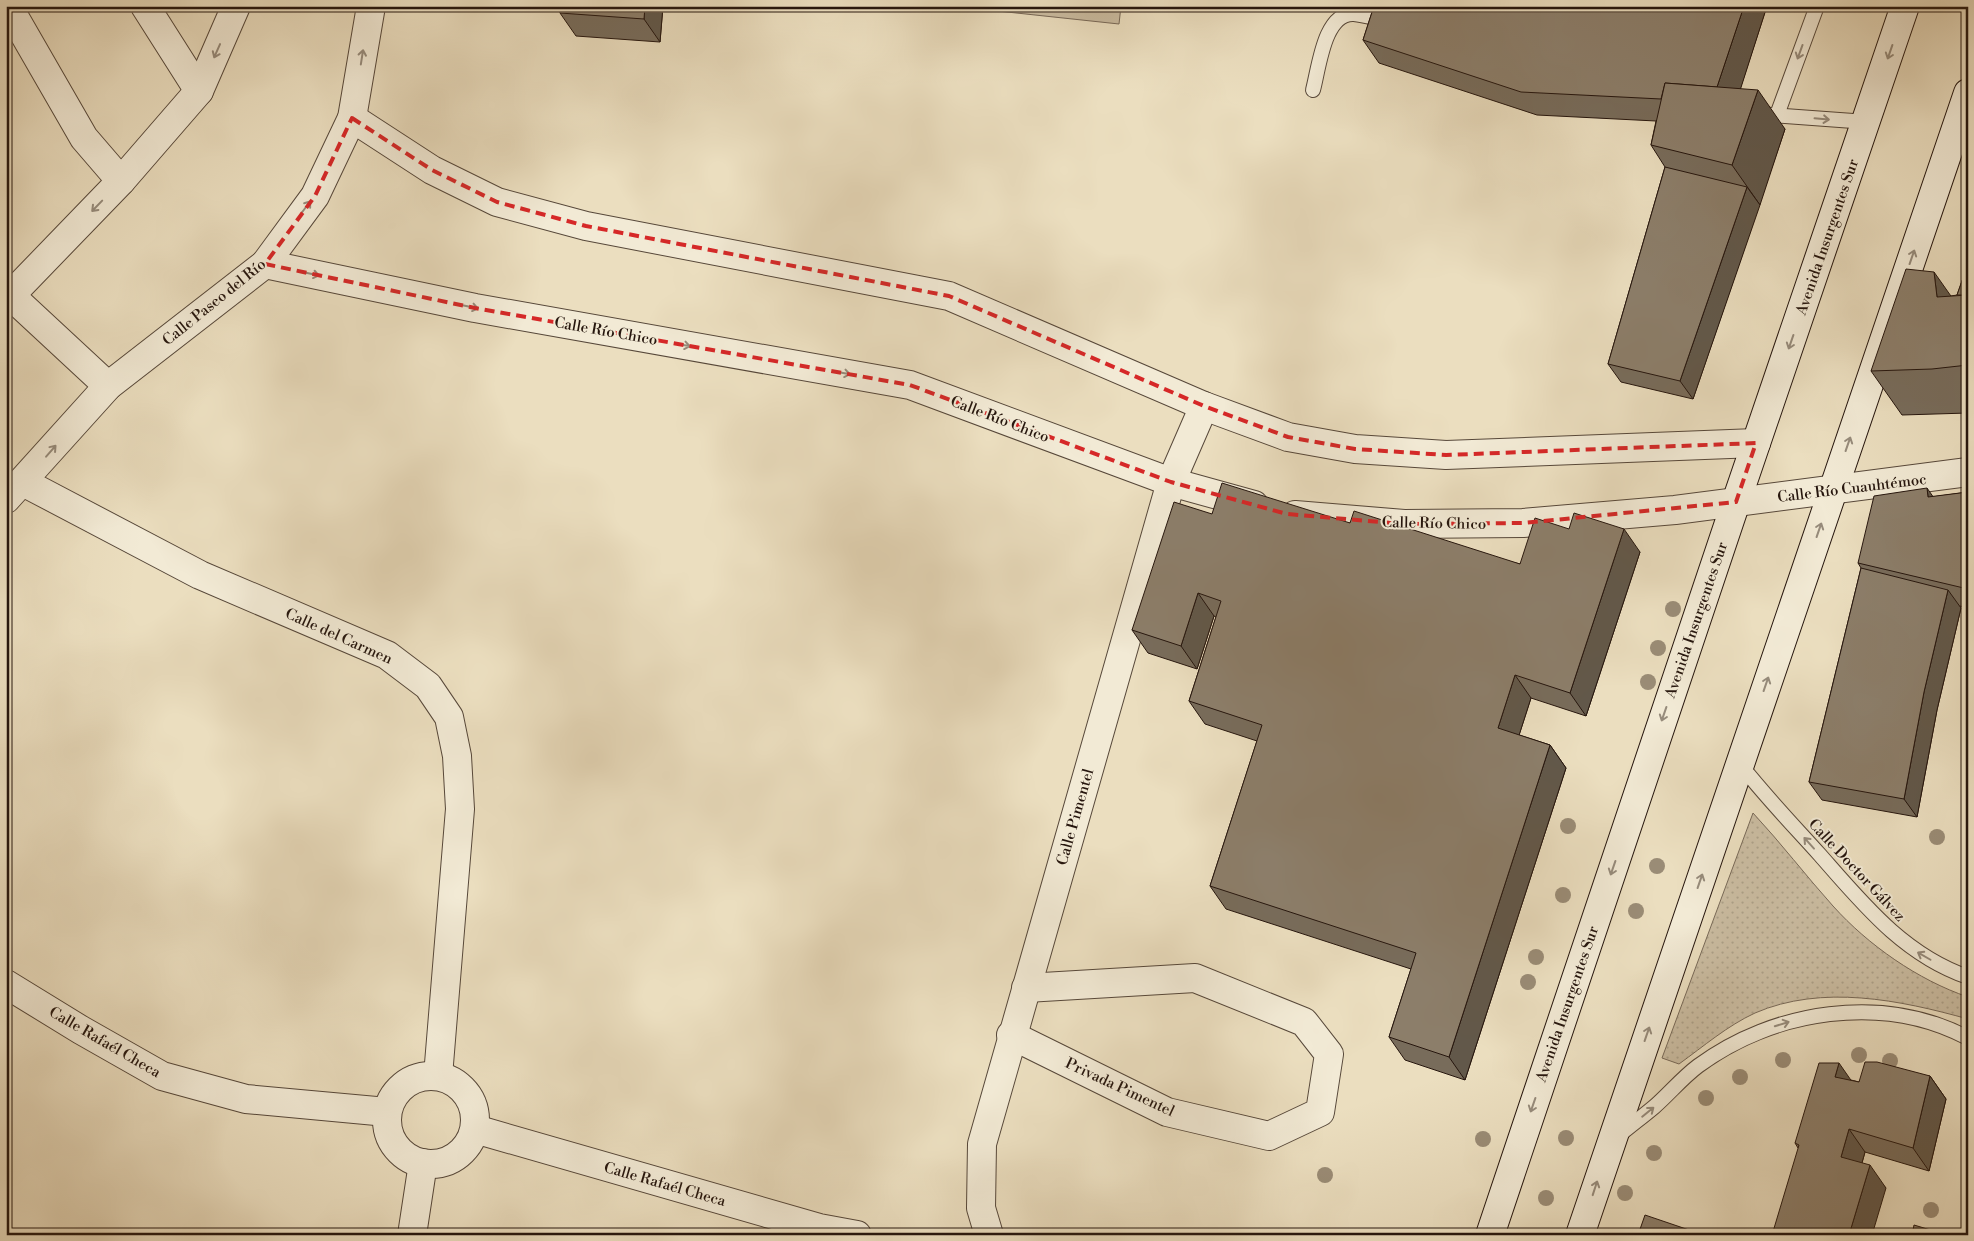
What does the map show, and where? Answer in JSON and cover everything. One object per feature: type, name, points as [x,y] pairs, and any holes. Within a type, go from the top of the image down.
[{"type":"street","points":[[8,6],[84,138],[121,181]]},
{"type":"street","points":[[145,6],[199,91]]},
{"type":"street","points":[[108,386],[8,298],[121,181],[199,91],[236,6]]},
{"type":"street","name":"Calle Paseo del Río","points":[[15,491],[108,386],[265,264],[315,196],[352,118],[371,6]]},
{"type":"street","name":"Avenida Insurgentes Sur","points":[[1490,1235],[1736,502],[1906,6]]},
{"type":"street","points":[[1580,1235],[1968,93]]},
{"type":"street","points":[[352,118],[432,170],[497,202],[586,226],[949,296],[1201,412],[1288,436],[1355,449],[1446,455],[1756,443]]},
{"type":"street","name":"Calle Río Chico","points":[[265,264],[474,308],[910,385],[1288,514],[1404,524],[1523,523],[1736,502]]},
{"type":"street","name":"Calle Pimentel","points":[[989,1235],[981,1208],[982,1144],[1011,1036],[1174,474],[1201,412]]},
{"type":"street","name":"Calle Río Cuauhtémoc","points":[[1736,502],[1968,472]]},
{"type":"street","name":"Calle del Carmen","points":[[15,491],[200,576],[386,654],[428,686],[449,717],[457,756],[460,809],[438,1076]]},
{"type":"street","name":"Privada Pimentel","points":[[1011,1036],[1167,1112],[1269,1136],[1320,1112],[1329,1054],[1304,1022],[1196,978],[1026,988]]},
{"type":"street","name":"Calle Rafaél Checa","points":[[6,984],[81,1030],[162,1076],[246,1099],[387,1112]]},
{"type":"street","points":[[421,1076],[438,1076],[455,1083],[468,1095],[475,1112],[475,1130],[468,1145],[456,1156],[440,1163],[423,1163],[407,1157],[394,1145],[388,1129],[387,1112],[394,1096],[406,1084],[421,1076]]},
{"type":"street","name":"Calle Rafaél Checa","points":[[475,1130],[810,1225],[857,1235]]},
{"type":"street","points":[[412,1235],[423,1163]]},
{"type":"lane","points":[[1777,115],[1817,6]]},
{"type":"lane","points":[[1313,90],[1328,30],[1339,17],[1352,13],[1392,22]]},
{"type":"lane","points":[[1742,113],[1867,122]]},
{"type":"lane","name":"Calle Doctor Gálvez","points":[[1740,764],[1767,798],[1874,916],[1908,947],[1938,964],[1968,977]]},
{"type":"lane","points":[[1610,1143],[1654,1107],[1699,1066],[1750,1036],[1777,1025],[1805,1017],[1840,1013],[1876,1013],[1942,1024],[1968,1032]]},
{"type":"lane","points":[[1942,1024],[1968,1038]]},
{"type":"highlighted area","points":[[352,118],[432,170],[497,202],[586,226],[949,296],[1204,406],[1288,437],[1355,449],[1446,455],[1756,443],[1736,502],[1523,523],[1404,524],[1287,514],[1171,482],[910,385],[475,308],[265,264],[315,196]]},
{"type":"shaded area","points":[[951,6],[1121,6],[1119,24]]},
{"type":"shaded area","points":[[1753,813],[1833,906],[1862,934],[1895,960],[1913,971],[1949,990],[1968,997],[1968,1019],[1888,1001],[1834,997],[1807,999],[1781,1004],[1745,1018],[1679,1064],[1662,1058]]},
{"type":"building","points":[[560,6],[645,6],[644,19],[560,13]]},
{"type":"building","points":[[1374,6],[1744,6],[1717,87],[1665,83],[1661,99],[1521,92],[1363,40]]},
{"type":"building","points":[[1665,83],[1758,90],[1732,165],[1651,145]]},
{"type":"building","points":[[1665,167],[1747,187],[1680,381],[1608,364]]},
{"type":"building","points":[[1968,264],[1968,295],[1957,295]]},
{"type":"building","points":[[1906,269],[1934,272],[1937,297],[1968,295],[1968,365],[1932,369],[1871,371]]},
{"type":"building","points":[[1222,483],[1350,523],[1354,511],[1520,564],[1535,518],[1569,529],[1574,513],[1624,529],[1570,693],[1515,675],[1498,728],[1550,745],[1449,1057],[1389,1037],[1416,953],[1210,886],[1262,725],[1189,701],[1221,601],[1198,593],[1181,646],[1132,630],[1174,502],[1212,514]]},
{"type":"building","points":[[1927,488],[1928,497],[1968,492],[1968,589],[1858,563],[1874,496]]},
{"type":"building","points":[[1861,568],[1948,590],[1924,692],[1904,799],[1809,782]]},
{"type":"building","points":[[1865,1062],[1877,1062],[1930,1076],[1913,1148],[1849,1129],[1841,1157],[1870,1165],[1849,1235],[1772,1235],[1799,1145],[1795,1143],[1819,1063],[1839,1063],[1835,1077],[1859,1082]]},
{"type":"building","points":[[1645,1215],[1698,1233],[1698,1235],[1638,1235]]},
{"type":"building","points":[[1914,1225],[1947,1235],[1912,1235]]}]
